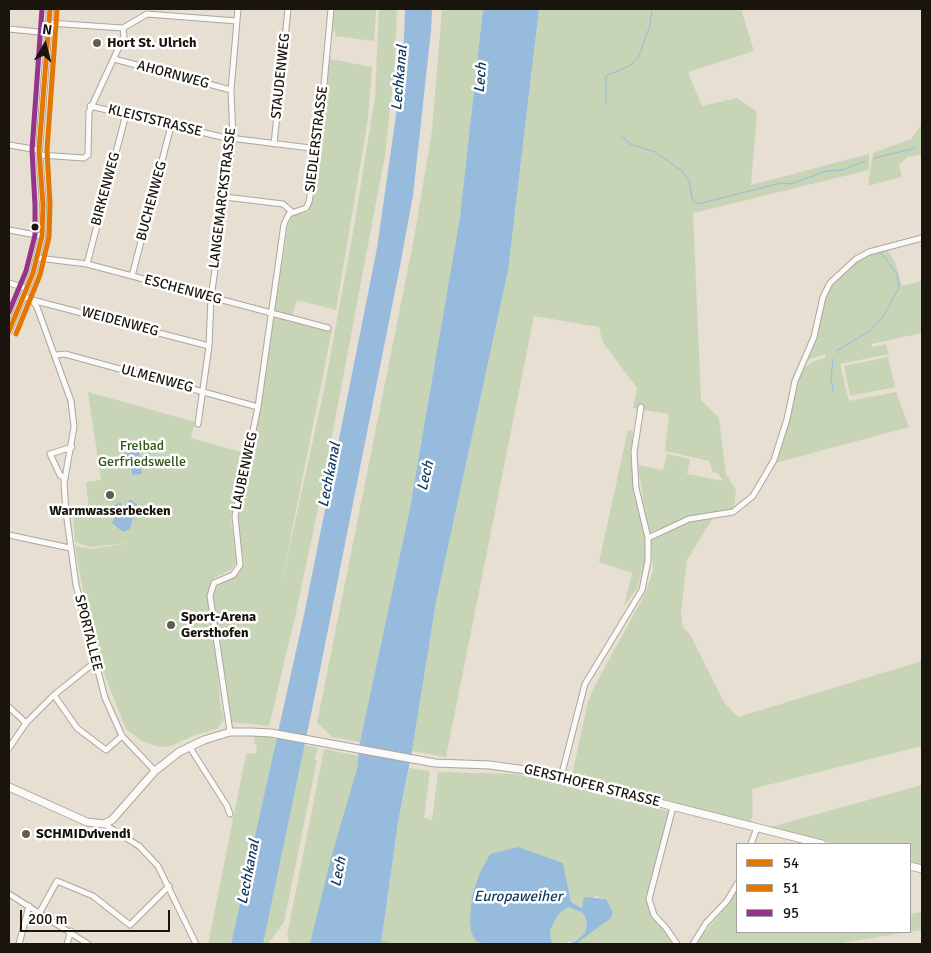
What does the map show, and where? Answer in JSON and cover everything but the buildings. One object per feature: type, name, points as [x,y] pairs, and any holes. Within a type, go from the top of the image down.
[{"type":"main road","name":"GERSTHOFER STRASSE","points":[[230,732],[271,733],[427,762],[513,767],[561,777],[818,843]]},
{"type":"main road","points":[[9,788],[87,822],[104,824],[112,820],[164,762],[189,746],[230,732]]},
{"type":"street","points":[[9,331],[38,258],[42,236],[43,205],[39,152],[50,9]]},
{"type":"street","name":"LANGEMARCKSTRASSE","points":[[198,424],[209,346],[211,298],[233,139],[231,90],[238,9]]},
{"type":"street","name":"STAUDENWEG","points":[[274,144],[288,9]]},
{"type":"street","name":"SIEDLERSTRASSE","points":[[272,314],[284,224],[292,212],[303,209],[308,205],[318,149],[331,9]]},
{"type":"street","points":[[49,23],[123,28],[147,14],[237,21]]},
{"type":"street","points":[[90,106],[124,36],[123,28]]},
{"type":"street","points":[[9,29],[48,33]]},
{"type":"street","name":"AHORNWEG","points":[[114,59],[231,90]]},
{"type":"street","name":"KLEISTSTRASSE","points":[[39,152],[84,158],[88,155],[87,119],[90,106],[233,139],[318,149]]},
{"type":"street","name":"BIRKENWEG","points":[[87,264],[126,114]]},
{"type":"street","name":"BUCHENWEG","points":[[132,276],[171,126]]},
{"type":"street","points":[[9,145],[39,152]]},
{"type":"street","points":[[225,197],[283,204],[292,212]]},
{"type":"street","points":[[9,230],[42,236]]},
{"type":"street","points":[[648,538],[689,519],[733,512],[753,496],[774,460],[801,367],[816,331],[822,297],[830,283],[856,259],[869,252],[922,238]]},
{"type":"street","name":"ESCHENWEG","points":[[38,258],[87,264],[328,328]]},
{"type":"street","points":[[9,283],[26,288]]},
{"type":"street","points":[[23,296],[32,300]]},
{"type":"street","name":"WEIDENWEG","points":[[32,300],[209,346]]},
{"type":"street","name":"SPORTALLEE","points":[[32,300],[56,354],[74,418],[72,447],[65,479],[70,548],[84,619],[95,662],[105,698],[122,736],[155,771]]},
{"type":"street","name":"LAUBENWEG","points":[[230,732],[210,596],[214,584],[233,575],[240,565],[235,516],[258,407],[272,314]]},
{"type":"street","name":"ULMENWEG","points":[[56,354],[64,354],[258,407]]},
{"type":"street","points":[[561,777],[585,684],[642,590],[648,560],[648,538],[636,488],[634,452],[641,407]]},
{"type":"street","name":"SPORTALLEE","points":[[65,479],[60,475],[50,454],[72,447]]},
{"type":"street","points":[[9,535],[70,548]]},
{"type":"street","points":[[9,748],[26,723],[54,695],[95,662]]},
{"type":"street","points":[[54,695],[76,728],[106,750],[122,736]]},
{"type":"street","points":[[9,707],[26,723]]},
{"type":"street","points":[[189,746],[227,806],[230,814]]},
{"type":"street","points":[[674,807],[649,899],[654,915],[677,944]]},
{"type":"street","points":[[104,824],[139,846],[158,866],[196,944]]},
{"type":"street","points":[[751,843],[756,828]]},
{"type":"street","points":[[40,912],[57,881],[93,896],[130,925],[169,886]]},
{"type":"street","points":[[693,944],[706,923],[727,901],[736,886]]},
{"type":"street","points":[[9,894],[71,931],[88,944]]},
{"type":"street","points":[[19,944],[29,906]]},
{"type":"street","points":[[67,944],[71,931]]},
{"type":"green space","points":[[333,9],[376,9],[374,41],[335,36],[336,32],[332,31]]},
{"type":"green space","points":[[379,9],[397,9],[395,62],[385,155],[322,489],[296,613],[269,726],[231,722],[213,596],[216,586],[235,577],[244,564],[237,512],[257,424],[288,225],[292,216],[297,213],[309,212],[321,142],[330,59],[372,67],[368,119],[336,310],[297,300],[291,320],[332,330],[281,586],[324,390],[354,227],[375,97]]},
{"type":"green space","points":[[442,9],[483,9],[460,217],[410,508],[360,742],[332,737],[317,723],[414,238],[432,131]]},
{"type":"green space","points":[[539,9],[741,9],[754,51],[688,72],[702,106],[737,98],[757,112],[751,185],[869,154],[869,170],[693,213],[701,400],[719,418],[726,474],[736,490],[734,509],[688,517],[648,533],[638,465],[663,470],[667,454],[690,459],[687,474],[724,481],[717,473],[713,472],[709,461],[665,451],[669,414],[633,408],[637,388],[602,341],[599,327],[534,316],[446,757],[412,751],[436,602],[508,271]]},
{"type":"green space","points":[[922,124],[922,154],[908,157],[899,164],[902,177],[868,186],[873,153],[911,139]]},
{"type":"green space","points":[[886,248],[895,262],[902,286],[922,281],[922,333],[871,344],[872,347],[886,344],[889,354],[840,364],[849,401],[896,392],[909,427],[775,463],[802,370],[814,361],[825,358],[825,354],[805,361],[824,297],[832,284],[858,259]]},
{"type":"green space","points":[[888,357],[895,387],[850,396],[844,366]]},
{"type":"green space","name":"Freibad Gerfriedswelle","points":[[88,392],[195,422],[191,438],[245,453],[231,519],[237,561],[231,570],[214,578],[211,584],[220,702],[224,720],[217,729],[195,735],[171,746],[159,747],[142,741],[126,729],[100,663],[87,614],[75,546],[91,549],[129,543],[89,547],[75,542],[73,515],[89,512],[86,482],[101,480]]},
{"type":"green space","points":[[628,430],[633,431],[631,452],[634,487],[644,533],[646,559],[637,589],[624,606],[632,573],[599,562]]},
{"type":"green space","points":[[713,518],[687,560],[681,613],[683,628],[690,634],[724,702],[738,717],[922,661],[922,746],[752,789],[753,811],[751,823],[572,775],[588,702],[593,689],[645,594],[653,571],[651,541],[690,522]]},
{"type":"green space","points":[[255,736],[268,736],[276,740],[231,944],[208,944],[246,754],[256,753],[257,744],[254,744]]},
{"type":"green space","points":[[304,745],[318,748],[314,759],[317,760],[284,922],[268,944],[263,944]]},
{"type":"green space","points":[[324,749],[359,756],[357,769],[310,944],[290,944],[287,936]]},
{"type":"green space","points":[[409,768],[430,771],[424,818],[432,820],[438,772],[517,774],[671,812],[648,902],[674,944],[576,944],[611,918],[613,912],[606,899],[596,896],[583,908],[571,902],[563,863],[490,854],[480,872],[472,895],[470,920],[471,932],[476,941],[483,944],[381,944],[398,822]]},
{"type":"green space","points":[[922,785],[922,865],[911,862],[911,843],[832,843],[767,828]]},
{"type":"green space","points":[[736,892],[736,933],[903,933],[834,944],[695,944],[730,902]]},
{"type":"green space","points":[[568,907],[583,913],[587,922],[585,933],[576,941],[554,944],[551,941],[550,930],[558,915]]},
{"type":"green space","points":[[922,912],[922,930],[911,932],[911,914]]},
{"type":"water","name":"Lechkanal","points":[[405,9],[432,9],[413,195],[400,266],[316,690],[263,944],[231,944],[304,615],[377,248],[403,66]]},
{"type":"water","name":"Lech","points":[[483,9],[539,9],[508,271],[436,602],[412,751],[398,822],[381,944],[310,944],[331,858],[357,769],[360,742],[410,508],[460,217]]},
{"type":"water","points":[[139,451],[142,474],[132,475],[131,466],[121,467],[119,454]]},
{"type":"water","points":[[130,499],[140,507],[134,514],[130,529],[123,532],[112,523],[118,512],[109,514],[107,510],[120,502],[122,505],[119,507],[121,511]]},
{"type":"water","name":"Europaweiher","points":[[518,847],[563,863],[571,902],[582,908],[584,897],[606,899],[613,912],[611,918],[576,944],[567,944],[576,941],[585,933],[587,922],[583,913],[568,907],[558,915],[550,930],[551,941],[554,944],[484,944],[476,941],[471,932],[470,920],[472,895],[480,872],[490,854]]},
{"type":"waterway","points":[[606,104],[606,76],[631,65],[639,56],[650,25],[652,9]]},
{"type":"waterway","points":[[621,135],[630,144],[655,152],[682,171],[689,180],[692,199],[698,204],[781,183],[791,184],[827,171],[842,170],[866,161]]},
{"type":"waterway","points":[[874,158],[915,148]]},
{"type":"waterway","points":[[836,351],[870,331],[883,317],[899,288],[897,274],[881,253]]},
{"type":"waterway","points":[[833,359],[831,378],[833,391]]},
{"type":"waterway","points":[[381,941],[388,944]]},
{"type":"transit line","name":"95","points":[[9,312],[26,271],[35,235],[32,150],[42,9]]},
{"type":"transit line","name":"54","points":[[9,331],[33,273],[42,236],[43,205],[39,150],[50,9]]},
{"type":"transit line","name":"51","points":[[16,334],[40,275],[49,237],[50,204],[47,150],[57,10]]},
{"type":"place","name":"Hort St. Ulrich","points":[[97,43]]},
{"type":"place","name":"Warmwasserbecken","points":[[110,495]]},
{"type":"place","name":"Sport-Arena Gersthofen","points":[[171,625]]},
{"type":"place","name":"SCHMIDvivendi","points":[[26,834]]}]
